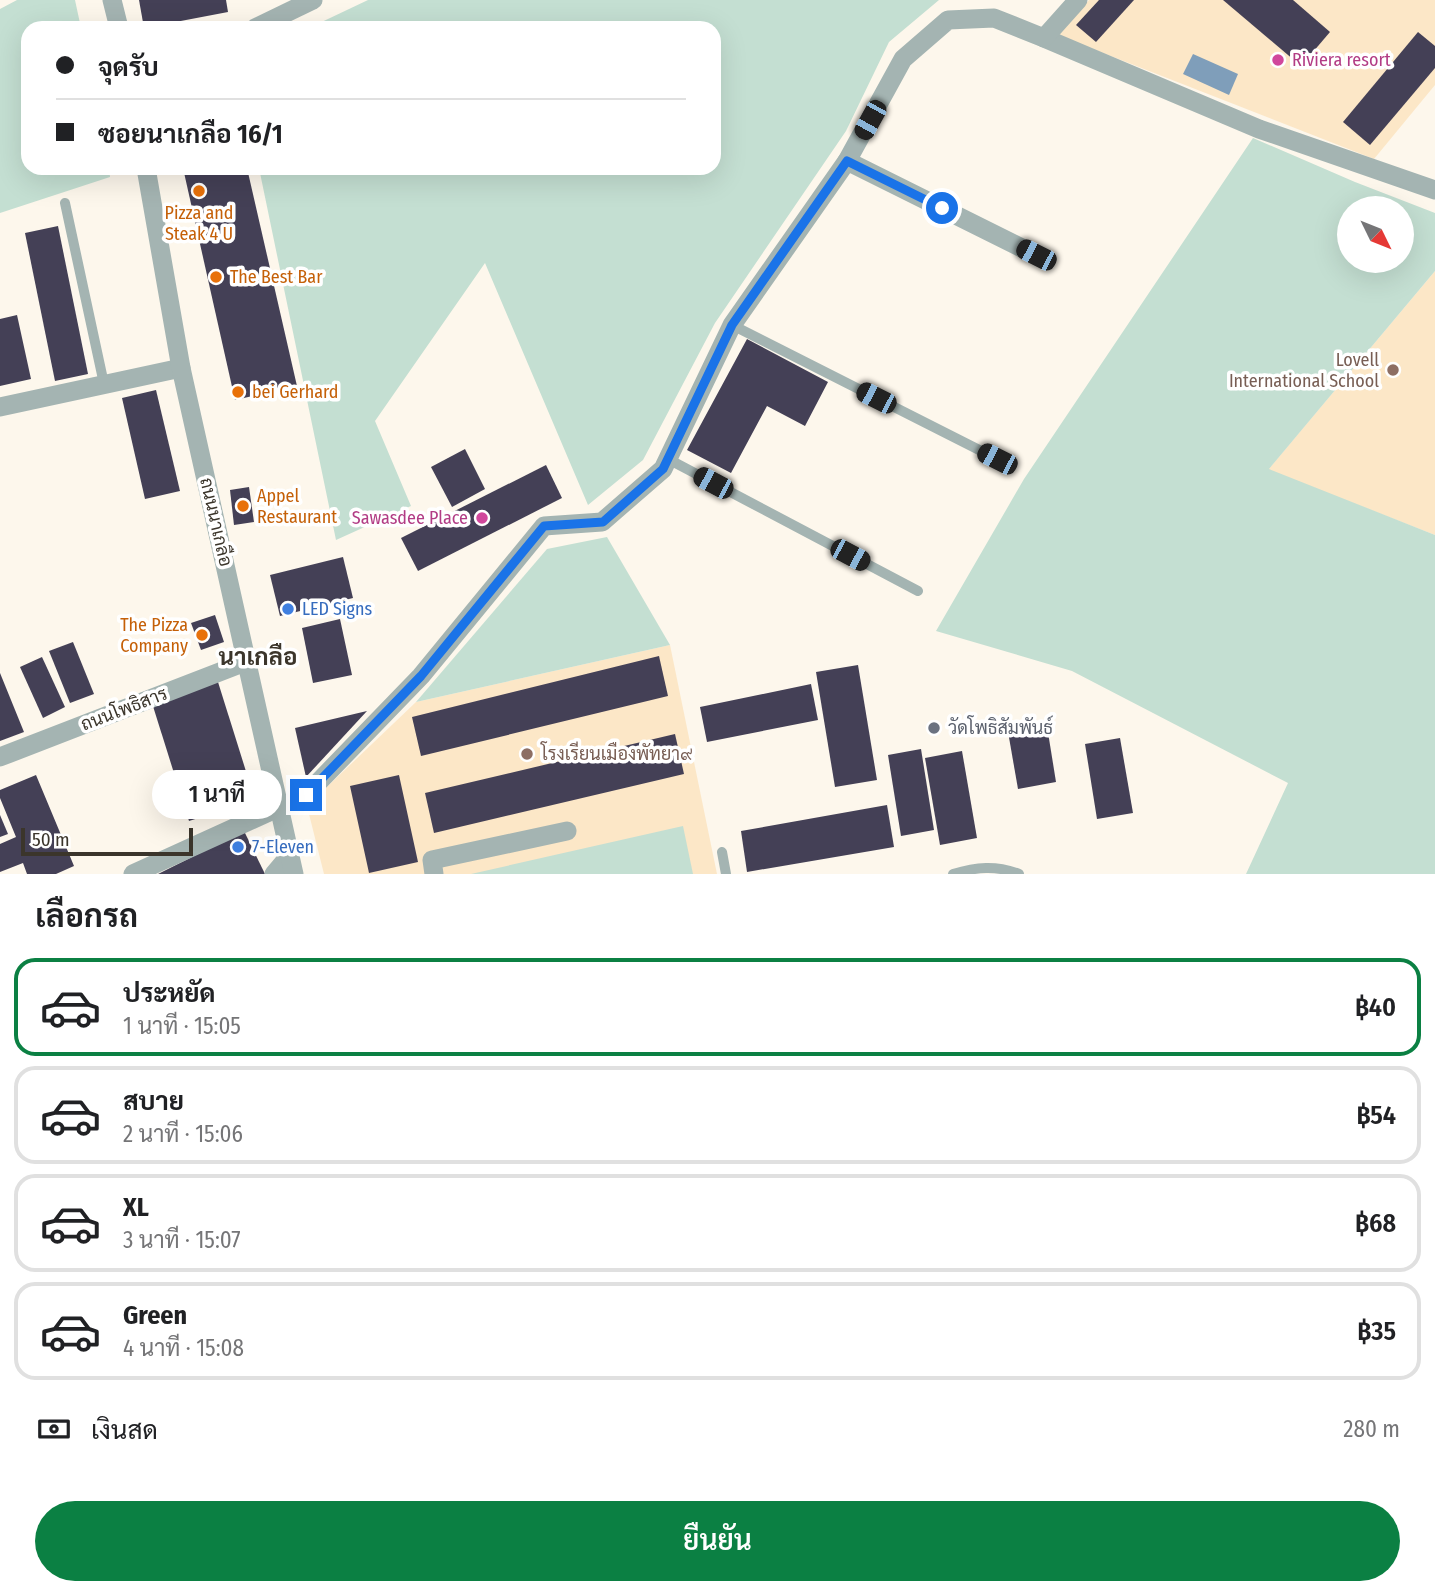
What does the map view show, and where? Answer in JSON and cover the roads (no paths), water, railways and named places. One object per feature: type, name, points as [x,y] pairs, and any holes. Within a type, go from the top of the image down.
[{"type":"street","points":[[112,0],[116,21]]},
{"type":"street","points":[[270,21],[313,0]]},
{"type":"street","points":[[1044,38],[1078,0]]},
{"type":"street","points":[[132,874],[306,795],[421,676],[544,526],[603,522],[663,469],[732,325],[847,161],[903,59],[948,20],[994,18],[1259,129],[1435,190]]},
{"type":"street","points":[[847,161],[1036,255]]},
{"type":"street","name":"ถนนนาเกลือ","points":[[147,175],[181,368],[292,864]]},
{"type":"street","points":[[0,407],[181,368]]},
{"type":"street","name":"ถนนโพธิสาร","points":[[0,757],[247,661]]},
{"type":"street","points":[[434,874],[432,860],[567,831]]},
{"type":"street","points":[[275,874],[292,864]]},
{"type":"lane","points":[[65,203],[104,384]]},
{"type":"lane","points":[[732,325],[997,459]]},
{"type":"lane","points":[[668,459],[918,591]]},
{"type":"lane","points":[[722,852],[726,874]]},
{"type":"lane","points":[[953,874],[976,867],[1006,869],[1019,874]]},
{"type":"water","points":[[1193,54],[1238,74],[1229,95],[1183,74]]},
{"type":"place","name":"Riviera resort","points":[[1278,60]]},
{"type":"place","name":"Pizza and Steak 4 U","points":[[199,191]]},
{"type":"place","name":"The Best Bar","points":[[216,277]]},
{"type":"place","name":"Lovell International School","points":[[1393,370]]},
{"type":"place","name":"bei Gerhard","points":[[238,392]]},
{"type":"place","name":"Appel Restaurant","points":[[243,506]]},
{"type":"place","name":"Sawasdee Place","points":[[482,518]]},
{"type":"place","name":"LED Signs","points":[[288,609]]},
{"type":"place","name":"The Pizza Company","points":[[202,635]]},
{"type":"place","name":"วัดโพธิสัมพันธ์","points":[[934,728]]},
{"type":"place","name":"โรงเรียนเมืองพัทยา๙","points":[[527,754]]},
{"type":"place","name":"7-Eleven","points":[[238,847]]},
{"type":"district","name":"นาเกลือ","points":[[258,657]]}]
